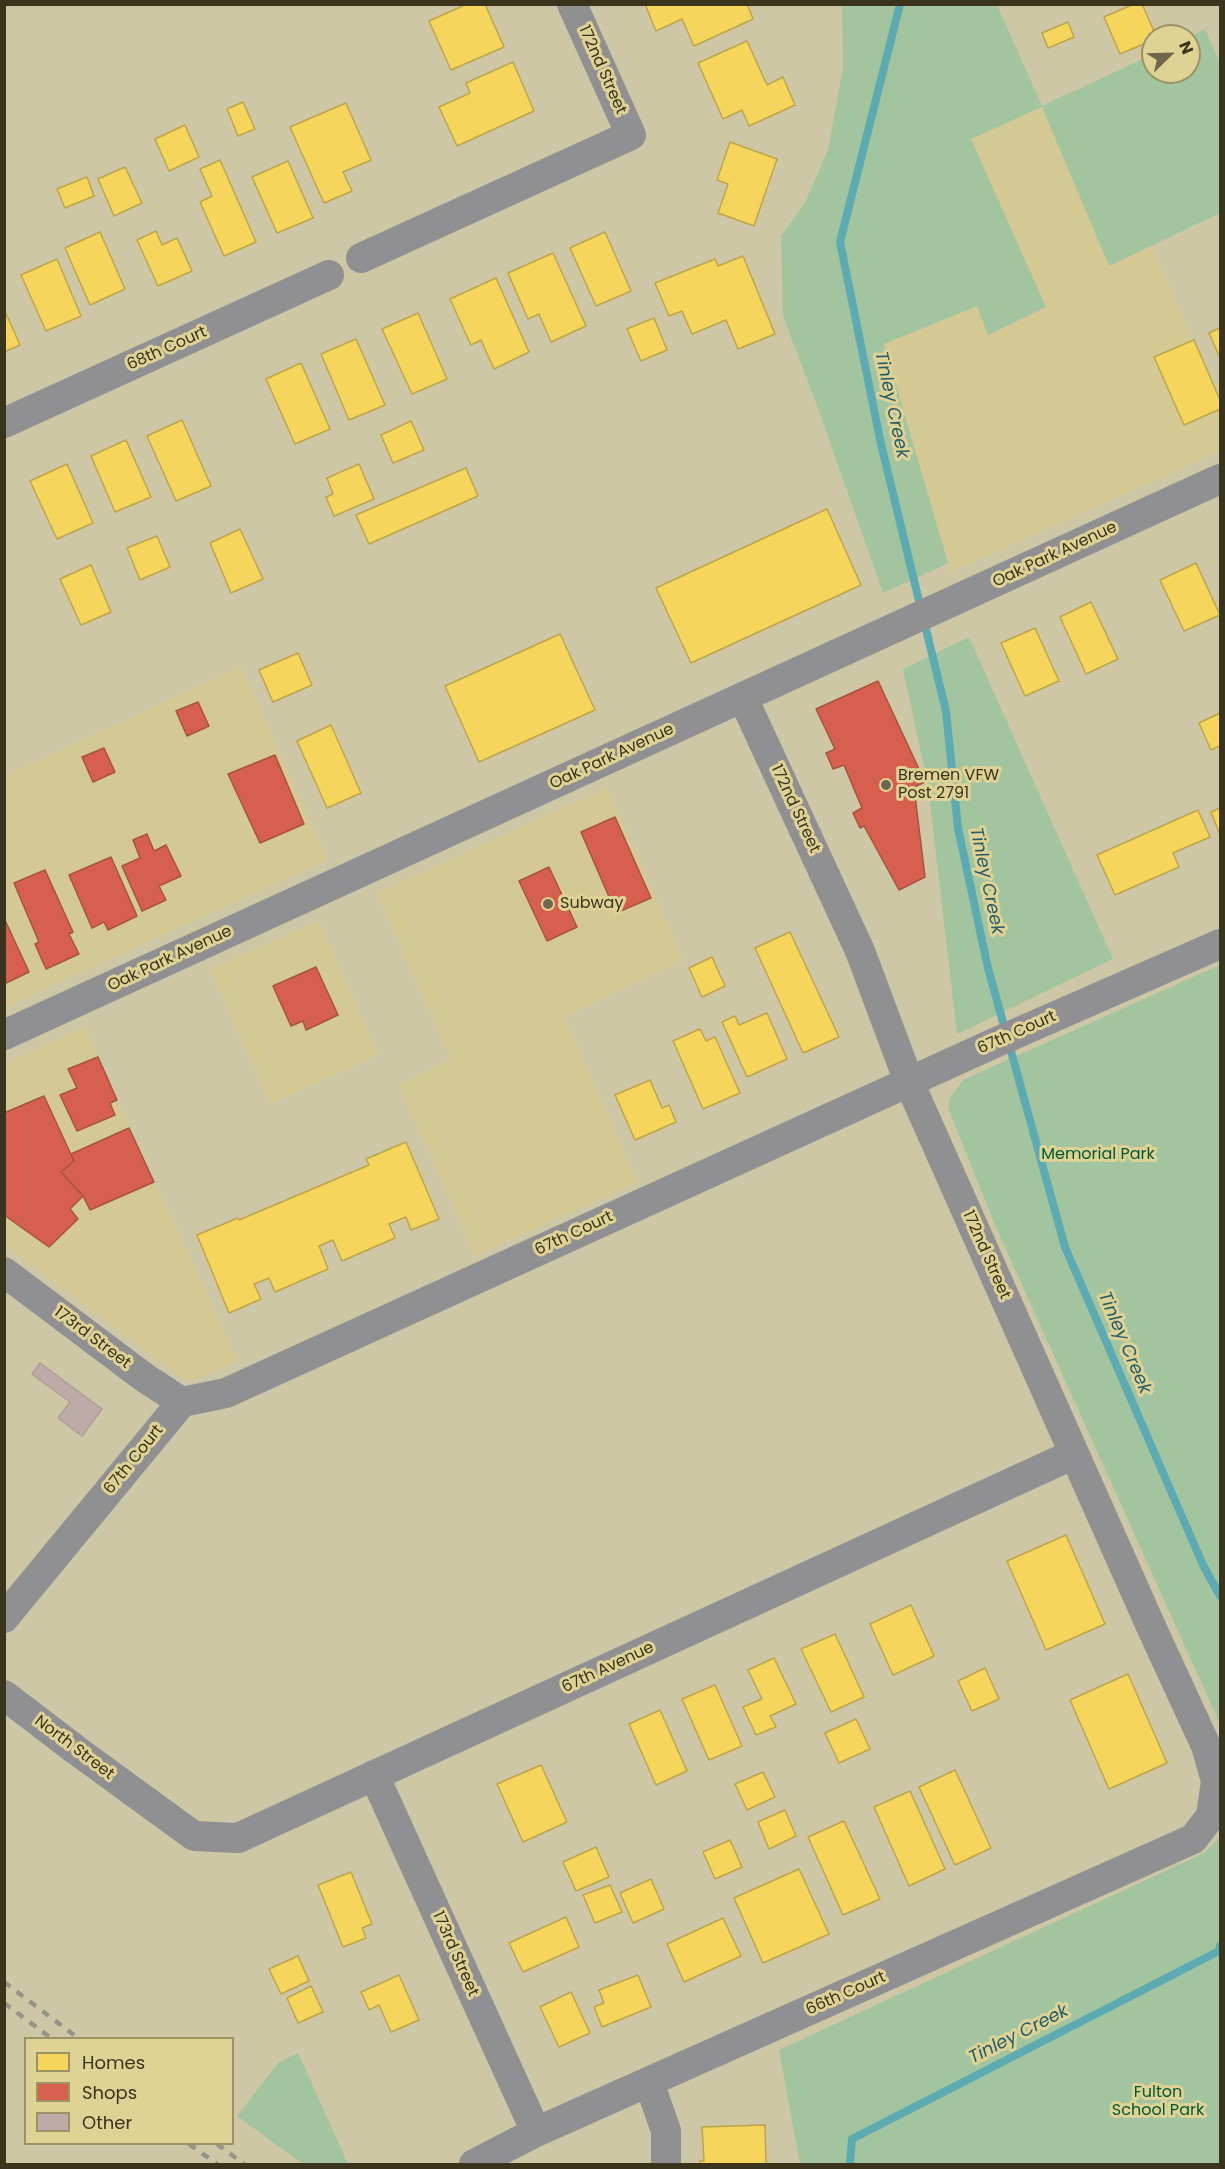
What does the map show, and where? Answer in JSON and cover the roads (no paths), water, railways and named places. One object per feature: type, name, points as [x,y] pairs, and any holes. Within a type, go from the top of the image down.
[{"type":"street","name":"172nd Street","points":[[361,258],[631,135],[572,4]]},
{"type":"street","name":"68th Court","points":[[4,423],[329,275]]},
{"type":"street","name":"Oak Park Avenue","points":[[4,1035],[1221,479]]},
{"type":"street","name":"172nd Street","points":[[743,698],[860,951],[909,1082],[1206,1746],[1216,1781],[1211,1816]]},
{"type":"street","name":"67th Court","points":[[4,1618],[182,1402],[226,1393],[990,1045],[1221,944]]},
{"type":"street","name":"173rd Street","points":[[4,1272],[146,1378],[182,1402]]},
{"type":"street","name":"67th Avenue","points":[[144,1800],[194,1836],[237,1838],[1074,1454]]},
{"type":"street","name":"North Street","points":[[4,1695],[144,1800]]},
{"type":"street","name":"173rd Street","points":[[374,1775],[536,2133]]},
{"type":"street","name":"66th Court","points":[[474,2164],[536,2133],[1193,1839],[1211,1816]]},
{"type":"street","points":[[649,2082],[666,2131],[666,2164]]},
{"type":"waterway","name":"Tinley Creek","points":[[900,4],[840,242],[881,444],[921,609]]},
{"type":"waterway","name":"Tinley Creek","points":[[924,621],[946,711],[958,828],[988,968],[1065,1247],[1203,1565],[1220,1596]]},
{"type":"waterway","name":"Tinley Creek","points":[[850,2164],[852,2139],[1219,1951],[1220,1946]]},
{"type":"railway","points":[[4,1982],[77,2037]]},
{"type":"railway","points":[[4,2003],[50,2037]]},
{"type":"railway","points":[[190,2145],[217,2164]]},
{"type":"railway","points":[[218,2145],[244,2164]]},
{"type":"place","name":"Bremen VFW Post 2791","points":[[886,785]]},
{"type":"place","name":"Subway","points":[[548,904]]},
{"type":"park label","name":"Memorial Park","points":[[1098,1155]]},
{"type":"park label","name":"Fulton School Park","points":[[1158,2102]]}]
